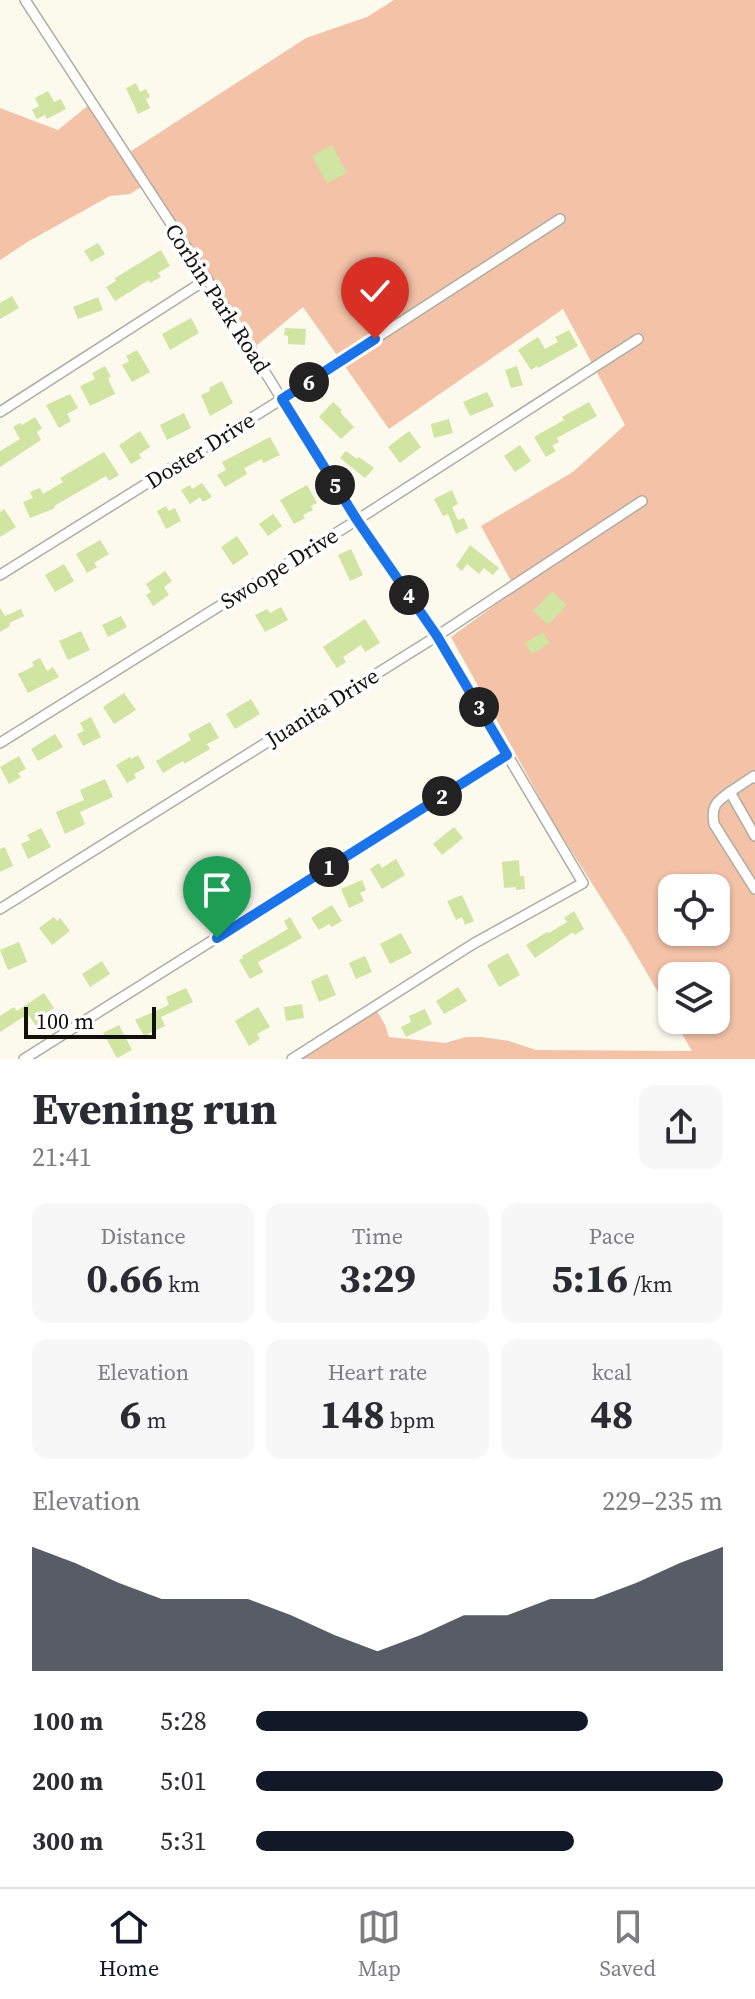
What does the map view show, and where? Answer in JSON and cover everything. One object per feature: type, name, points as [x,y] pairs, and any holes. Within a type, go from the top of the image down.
[{"type":"street","name":"Corbin Park Road","points":[[25,0],[207,279],[357,520],[437,636],[583,883],[473,944],[292,1059]]},
{"type":"street","name":"Doster Drive","points":[[0,575],[282,399],[560,219]]},
{"type":"street","points":[[0,412],[207,279]]},
{"type":"street","name":"Swoope Drive","points":[[0,743],[357,520],[638,339]]},
{"type":"street","name":"Juanita Drive","points":[[0,909],[437,636],[642,501]]},
{"type":"street","points":[[24,1059],[507,755]]},
{"type":"street","points":[[755,776],[717,801],[712,814],[714,824],[755,889]]},
{"type":"street","points":[[730,792],[755,836]]},
{"type":"shaded area","points":[[394,0],[755,0],[755,1059],[299,1059],[376,1009],[389,1037],[445,1043],[466,1037],[482,1037],[509,1041],[536,1050],[692,1051],[682,1034],[730,1034],[730,962],[658,962],[658,992],[552,820],[451,637],[516,590],[481,526],[573,472],[625,425],[563,309],[389,429],[303,307],[251,350],[141,187],[130,194],[110,196],[0,260],[0,108],[58,130],[90,104],[122,157],[306,38],[367,17]]},
{"type":"building","points":[[136,83],[140,92],[146,89],[150,97],[146,99],[150,108],[138,114],[126,88]]},
{"type":"building","points":[[48,91],[54,102],[61,99],[66,109],[47,119],[45,115],[37,119],[32,110],[39,106],[35,98]]},
{"type":"building","points":[[332,145],[347,173],[327,183],[312,156]]},
{"type":"building","points":[[98,243],[105,254],[91,262],[84,251]]},
{"type":"building","points":[[161,250],[170,266],[158,273],[161,277],[150,283],[149,280],[115,301],[106,287],[116,281],[115,278]]},
{"type":"building","points":[[12,296],[19,308],[0,319],[0,303]]},
{"type":"building","points":[[98,297],[103,310],[78,319],[73,307]]},
{"type":"building","points":[[191,318],[199,333],[170,350],[162,334]]},
{"type":"building","points":[[285,328],[306,329],[305,345],[288,344]]},
{"type":"building","points":[[569,330],[578,346],[531,370],[518,350],[538,337],[545,349],[558,342],[555,337]]},
{"type":"building","points":[[137,350],[150,372],[132,382],[122,365],[129,361],[126,356]]},
{"type":"building","points":[[105,366],[115,394],[90,406],[80,386],[95,379],[92,373]]},
{"type":"building","points":[[517,366],[523,385],[511,388],[505,370]]},
{"type":"building","points":[[222,381],[233,403],[210,416],[201,395]]},
{"type":"building","points":[[487,392],[494,406],[470,416],[463,402]]},
{"type":"building","points":[[70,394],[78,408],[67,414],[71,421],[59,428],[46,405]]},
{"type":"building","points":[[333,402],[354,427],[341,439],[319,417]]},
{"type":"building","points":[[589,402],[597,416],[557,438],[559,442],[552,446],[556,451],[546,457],[534,437]]},
{"type":"building","points":[[184,413],[191,428],[167,440],[160,425]]},
{"type":"building","points":[[35,417],[42,428],[37,432],[41,440],[0,467],[0,451],[20,439],[13,427]]},
{"type":"building","points":[[449,419],[453,433],[434,438],[431,424]]},
{"type":"building","points":[[140,431],[150,447],[131,464],[119,445]]},
{"type":"building","points":[[409,431],[421,447],[400,463],[388,447]]},
{"type":"building","points":[[270,437],[280,455],[244,468],[247,474],[225,487],[217,475],[226,470],[222,462]]},
{"type":"building","points":[[520,445],[531,461],[515,472],[504,456]]},
{"type":"building","points":[[346,451],[374,468],[365,478],[340,458]]},
{"type":"building","points":[[104,452],[119,475],[109,481],[106,476],[55,508],[30,518],[23,502],[33,498],[30,492],[40,488],[43,494],[63,482],[60,478]]},
{"type":"building","points":[[202,483],[212,497],[203,502],[200,497],[190,504],[181,490],[190,485],[192,489]]},
{"type":"building","points":[[307,485],[317,503],[311,506],[313,510],[303,515],[305,518],[294,524],[280,500]]},
{"type":"building","points":[[452,490],[458,504],[452,507],[458,520],[464,518],[468,528],[456,534],[448,514],[443,516],[434,499]]},
{"type":"building","points":[[166,506],[169,511],[175,508],[181,521],[166,529],[157,511]]},
{"type":"building","points":[[4,509],[16,527],[0,537],[0,512]]},
{"type":"building","points":[[273,514],[282,526],[268,536],[259,524]]},
{"type":"building","points":[[237,536],[249,554],[233,565],[221,547]]},
{"type":"building","points":[[100,540],[109,554],[94,563],[97,567],[87,573],[76,554]]},
{"type":"building","points":[[470,545],[499,568],[493,575],[484,568],[479,574],[467,564],[462,571],[456,566]]},
{"type":"building","points":[[351,549],[363,575],[350,581],[338,555]]},
{"type":"building","points":[[64,564],[74,581],[55,592],[45,575]]},
{"type":"building","points":[[165,571],[172,581],[164,587],[169,595],[153,606],[146,595],[151,592],[146,584]]},
{"type":"building","points":[[552,591],[567,605],[548,625],[533,611]]},
{"type":"building","points":[[281,607],[288,620],[265,632],[255,615],[267,609],[270,613]]},
{"type":"building","points":[[0,608],[5,616],[21,609],[24,616],[9,623],[10,626],[0,632]]},
{"type":"building","points":[[121,616],[127,627],[108,637],[102,625]]},
{"type":"building","points":[[365,619],[380,643],[365,652],[361,645],[343,657],[346,662],[337,668],[323,647]]},
{"type":"building","points":[[81,631],[90,650],[68,660],[59,641]]},
{"type":"building","points":[[543,632],[550,643],[532,654],[525,643]]},
{"type":"building","points":[[40,658],[47,671],[53,667],[59,677],[28,693],[18,674],[34,666],[32,662]]},
{"type":"building","points":[[124,693],[136,710],[114,724],[103,707]]},
{"type":"building","points":[[251,699],[260,714],[235,729],[226,714]]},
{"type":"building","points":[[91,717],[101,737],[83,746],[77,734],[84,731],[80,723]]},
{"type":"building","points":[[210,722],[219,738],[207,744],[210,749],[163,773],[156,761],[191,740],[188,734]]},
{"type":"building","points":[[55,734],[63,747],[38,761],[31,749]]},
{"type":"building","points":[[138,755],[145,768],[134,774],[136,778],[127,783],[116,765]]},
{"type":"building","points":[[19,756],[26,769],[18,773],[21,777],[9,784],[0,767]]},
{"type":"building","points":[[105,779],[113,797],[80,812],[85,824],[65,834],[56,812],[84,800],[80,790]]},
{"type":"building","points":[[454,827],[463,838],[442,855],[433,844]]},
{"type":"building","points":[[41,828],[51,847],[28,859],[21,844],[30,840],[27,835]]},
{"type":"building","points":[[5,847],[13,866],[0,872],[0,849]]},
{"type":"building","points":[[396,859],[405,875],[382,889],[370,869],[379,863],[382,868]]},
{"type":"building","points":[[519,860],[525,889],[504,888],[502,862]]},
{"type":"building","points":[[362,880],[366,890],[360,893],[364,901],[349,908],[341,889]]},
{"type":"building","points":[[462,895],[474,921],[465,925],[462,917],[456,920],[447,901]]},
{"type":"building","points":[[332,905],[342,921],[319,930],[311,918]]},
{"type":"building","points":[[574,911],[584,929],[575,935],[573,932],[535,958],[526,945],[567,922],[564,918]]},
{"type":"building","points":[[54,917],[57,921],[60,918],[70,931],[52,945],[39,928]]},
{"type":"building","points":[[290,917],[302,938],[258,962],[263,972],[250,979],[239,960],[288,929],[284,921]]},
{"type":"building","points":[[401,933],[412,953],[390,964],[380,944]]},
{"type":"building","points":[[19,942],[27,962],[8,970],[0,950]]},
{"type":"building","points":[[508,953],[520,975],[499,987],[487,965]]},
{"type":"building","points":[[365,956],[372,972],[356,979],[349,963]]},
{"type":"building","points":[[102,961],[110,974],[90,987],[82,974]]},
{"type":"building","points":[[327,974],[336,995],[319,1002],[311,981]]},
{"type":"building","points":[[458,987],[467,1001],[444,1014],[436,1001]]},
{"type":"building","points":[[186,988],[193,1002],[161,1017],[165,1026],[144,1036],[135,1020],[169,1005],[166,997]]},
{"type":"building","points":[[44,993],[54,1008],[43,1015],[46,1019],[36,1026],[28,1014],[0,1032],[0,1016],[14,1007],[17,1011]]},
{"type":"building","points":[[302,1004],[304,1018],[286,1021],[284,1007]]},
{"type":"building","points":[[258,1007],[270,1027],[257,1034],[260,1039],[249,1046],[235,1021]]},
{"type":"building","points":[[425,1009],[432,1024],[406,1037],[401,1027],[411,1022],[409,1016]]},
{"type":"building","points":[[119,1025],[132,1050],[117,1058],[103,1033]]},
{"type":"route","points":[[217,938],[507,755],[437,636],[357,520],[282,399],[375,339]]}]
